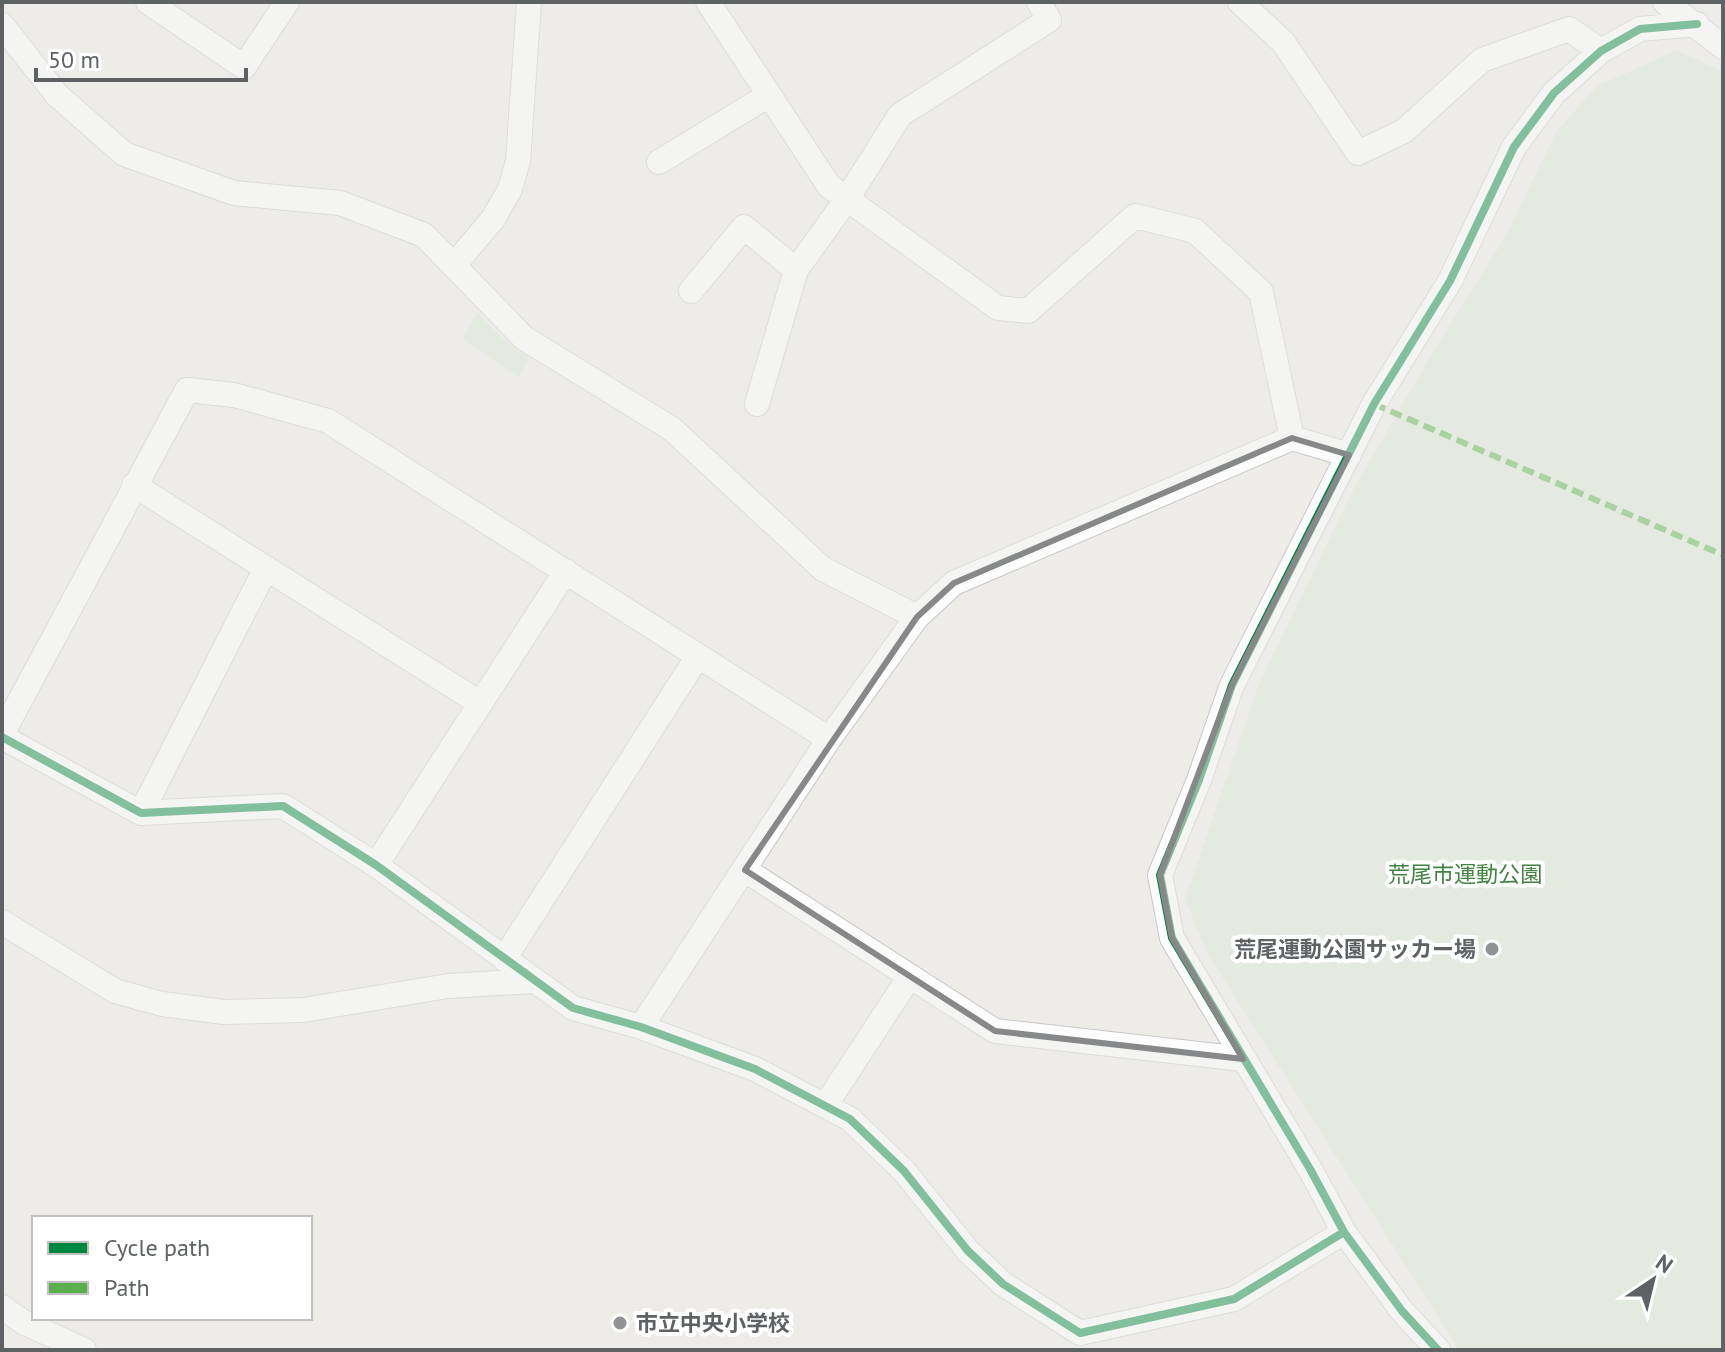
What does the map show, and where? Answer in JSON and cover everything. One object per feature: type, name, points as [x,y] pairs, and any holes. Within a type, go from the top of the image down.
[{"type":"street","points":[[148,2],[244,67],[287,2]]},
{"type":"street","points":[[455,264],[493,219],[510,189],[518,161],[529,2]]},
{"type":"street","points":[[708,2],[829,186],[998,308],[1028,311],[1135,216],[1195,231],[1261,292],[1292,438]]},
{"type":"street","points":[[757,404],[796,270],[847,199],[900,115],[1049,20],[1039,2]]},
{"type":"street","points":[[1240,2],[1283,42],[1358,153],[1404,131],[1482,60],[1569,29],[1601,51]]},
{"type":"street","points":[[1665,2],[1723,47]]},
{"type":"street","points":[[1430,1347],[1344,1232],[1310,1169],[1172,938],[1160,875],[1199,780],[1232,685],[1374,404],[1450,281],[1514,147],[1554,93],[1601,51],[1640,29],[1697,24]]},
{"type":"street","points":[[2,25],[57,95],[124,154],[234,193],[340,203],[424,235],[524,338],[672,429],[823,569],[917,617]]},
{"type":"street","points":[[659,162],[769,95]]},
{"type":"street","points":[[691,291],[744,227],[796,270]]},
{"type":"street","points":[[829,739],[328,421],[234,395],[187,390],[2,735],[141,813],[283,806],[376,865],[573,1008],[641,1027],[755,1069],[850,1119],[904,1171],[968,1251],[1003,1284],[1080,1333],[1234,1299],[1344,1232]]},
{"type":"street","points":[[641,1027],[829,739],[917,617],[954,583],[1292,438],[1349,455]]},
{"type":"street","points":[[134,485],[480,703]]},
{"type":"street","points":[[141,813],[266,568]]},
{"type":"street","points":[[376,865],[566,571]]},
{"type":"street","points":[[504,959],[698,656]]},
{"type":"street","points":[[745,870],[995,1031],[1243,1059]]},
{"type":"street","points":[[2,922],[115,991],[162,1004],[224,1012],[303,1010],[448,986],[533,981]]},
{"type":"street","points":[[825,1106],[910,976]]},
{"type":"street","points":[[2,1307],[23,1322],[84,1350]]},
{"type":"highlighted area","points":[[1292,438],[1349,455],[1232,685],[1160,875],[1172,938],[1243,1059],[995,1031],[745,870],[917,617],[954,583]]},
{"type":"green space","name":"荒尾市運動公園","points":[[1677,50],[1723,72],[1723,1350],[1459,1350],[1207,953],[1185,899],[1258,686],[1353,490],[1434,350],[1505,237],[1556,132],[1597,86]]},
{"type":"green space","points":[[477,312],[504,339],[529,357],[519,378],[463,339]]},
{"type":"marked path","points":[[1374,404],[1723,555]]},
{"type":"cycle path","points":[[1438,1350],[1402,1311],[1344,1232],[1310,1169],[1172,938],[1160,875],[1199,780],[1232,685],[1374,404],[1450,281],[1514,147],[1554,93],[1601,51],[1640,29],[1697,24]]},
{"type":"cycle path","points":[[2,737],[141,813],[283,806],[376,865],[573,1008],[641,1027],[755,1069],[850,1119],[904,1171],[968,1251],[1003,1284],[1080,1333],[1234,1299],[1344,1232]]},
{"type":"place","name":"荒尾運動公園サッカー場","points":[[1492,949]]},
{"type":"place","name":"市立中央小学校","points":[[620,1323]]}]
